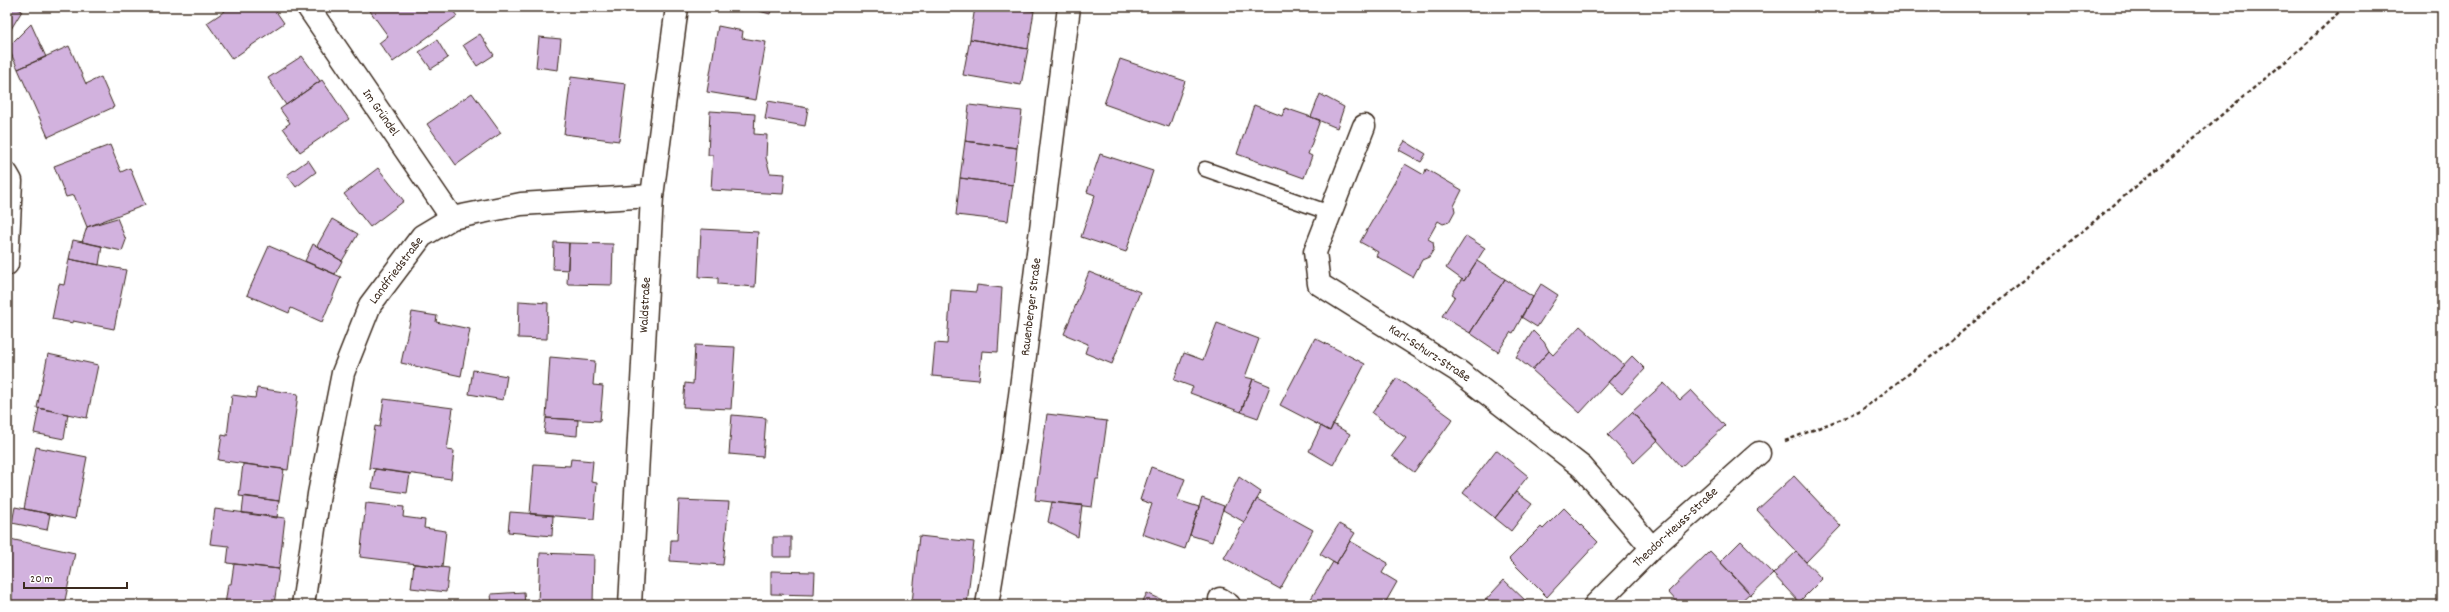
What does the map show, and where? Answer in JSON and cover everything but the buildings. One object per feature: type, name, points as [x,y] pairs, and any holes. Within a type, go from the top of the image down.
[{"type":"street","name":"Im Gründel","points":[[308,7],[452,218]]},
{"type":"street","name":"Waldstraße","points":[[630,605],[652,196],[677,7]]},
{"type":"street","name":"Rauenberger Straße","points":[[987,605],[1014,443],[1069,7]]},
{"type":"street","name":"Karl-Schurz-Straße","points":[[1364,126],[1315,252],[1319,284],[1458,371],[1582,467],[1652,548]]},
{"type":"street","points":[[7,174],[11,181],[7,264]]},
{"type":"street","name":"Landfriedstraße","points":[[303,605],[319,494],[346,366],[370,305],[422,236],[452,218],[521,204],[652,196]]},
{"type":"street","name":"Theodor-Heuss-Straße","points":[[1595,605],[1652,548],[1759,453]]},
{"type":"lane","points":[[1205,169],[1330,213]]},
{"type":"path","points":[[1759,453],[1858,412],[1933,355],[2298,51],[2344,7]]}]
